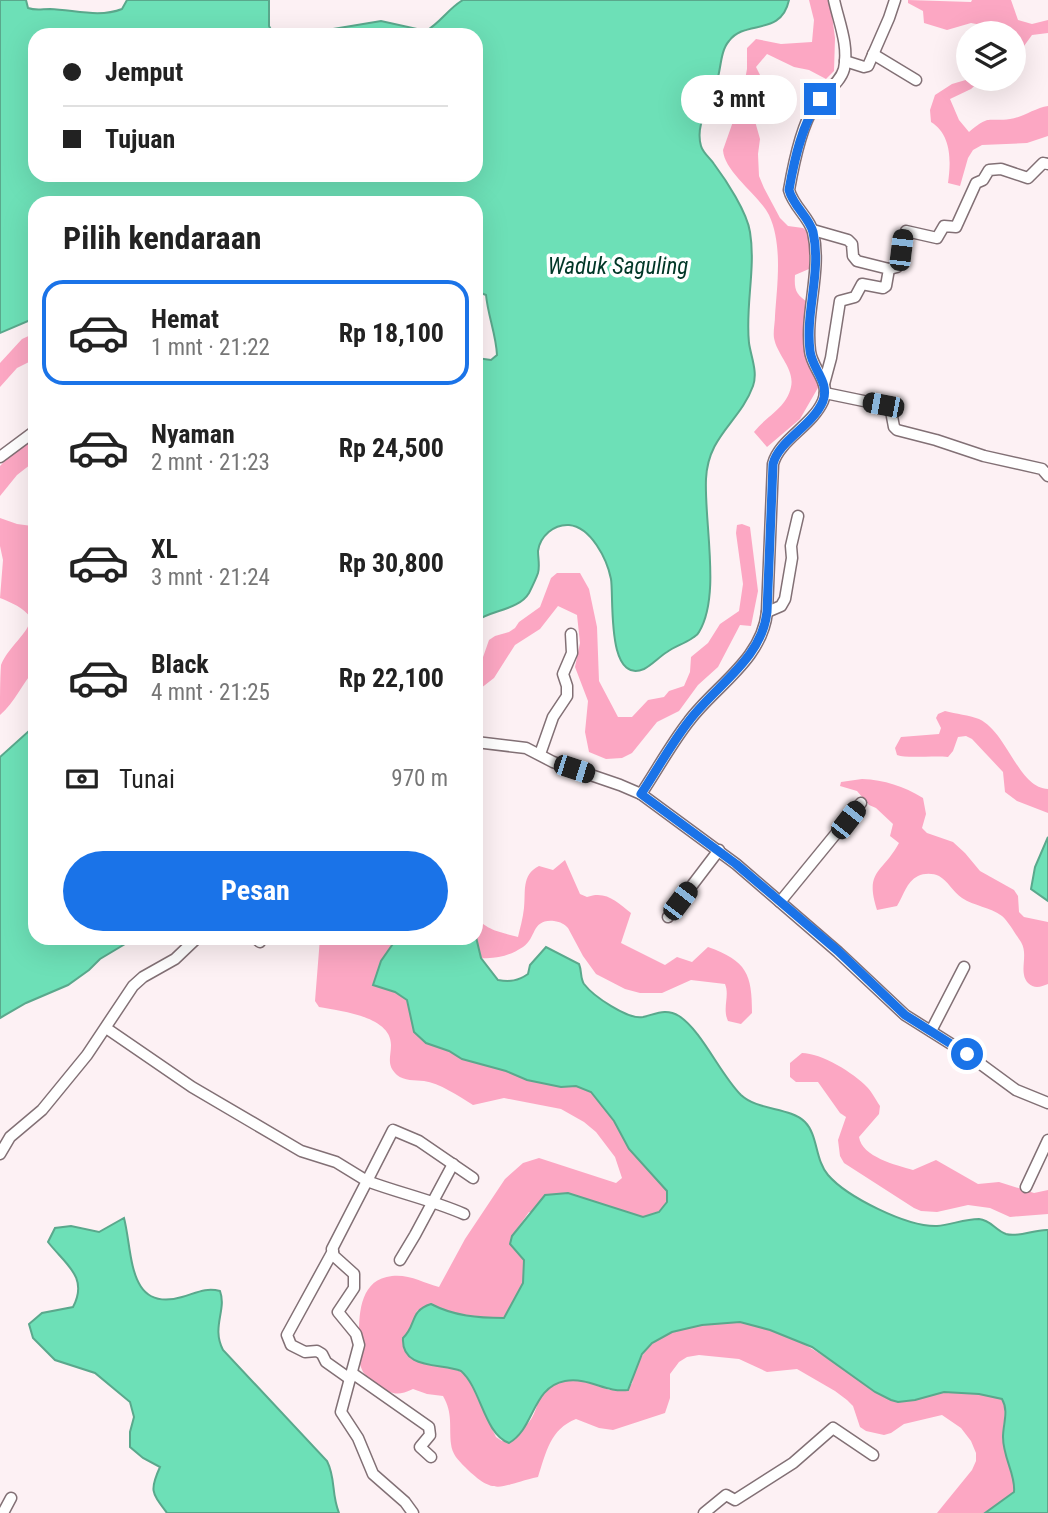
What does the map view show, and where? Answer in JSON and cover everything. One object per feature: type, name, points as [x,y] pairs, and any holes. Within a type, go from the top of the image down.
[{"type":"street","points":[[825,389],[810,352],[814,276],[813,230],[791,197],[790,187],[810,113],[841,75],[845,61],[843,34],[834,0]]},
{"type":"street","points":[[845,61],[866,67],[890,18],[895,0]]},
{"type":"street","points":[[873,54],[916,80]]},
{"type":"street","points":[[813,230],[848,240],[852,244],[853,256],[857,261],[889,269],[897,267],[905,231],[937,238],[944,226],[956,227],[976,183],[984,180],[989,170],[1001,169],[1028,178],[1043,163],[1048,164]]},
{"type":"street","points":[[641,794],[688,721],[718,688],[736,673],[762,634],[767,612],[773,464],[778,453],[813,417],[825,389],[840,300],[855,296],[862,284],[878,288],[886,286],[889,269]]},
{"type":"street","points":[[825,389],[883,405],[891,411],[897,430],[936,439],[984,456],[1042,469],[1048,476]]},
{"type":"street","points":[[0,457],[28,436]]},
{"type":"street","points":[[767,612],[781,606],[785,599],[792,558],[791,546],[798,516]]},
{"type":"street","points":[[540,754],[551,723],[567,696],[563,674],[572,653],[571,634]]},
{"type":"street","points":[[483,743],[526,748],[553,762],[641,794],[719,850],[838,951],[905,1015],[967,1054],[1016,1090],[1048,1103]]},
{"type":"street","points":[[779,902],[861,803]]},
{"type":"street","points":[[667,917],[719,850]]},
{"type":"street","points":[[0,1154],[10,1137],[52,1099],[106,1028],[133,986],[143,977],[175,959],[190,945]]},
{"type":"street","points":[[931,1031],[964,967]]},
{"type":"street","points":[[106,1028],[192,1087],[301,1151],[336,1162],[367,1181],[406,1196],[433,1201],[464,1214]]},
{"type":"street","points":[[431,1457],[420,1446],[430,1435],[429,1427],[326,1362],[317,1351],[304,1352],[291,1345],[287,1335],[393,1130],[419,1141],[473,1178]]},
{"type":"street","points":[[1027,1187],[1048,1140]]},
{"type":"street","points":[[400,1260],[453,1164]]},
{"type":"street","points":[[332,1251],[334,1256],[354,1273],[354,1288],[338,1312],[356,1334],[359,1345],[341,1406],[342,1415],[358,1438],[373,1474],[405,1502],[413,1513]]},
{"type":"street","points":[[704,1513],[726,1495],[735,1500],[772,1477],[793,1463],[833,1428],[873,1455]]},
{"type":"street","points":[[3,1513],[11,1498]]},
{"type":"shaded area","points":[[809,0],[830,0],[835,38],[834,71],[826,79],[767,54],[756,67],[767,89],[753,114],[760,139],[759,176],[780,218],[788,226],[803,228],[809,233],[809,269],[795,275],[795,285],[799,295],[809,303],[815,375],[819,386],[800,419],[767,447],[754,432],[785,401],[792,380],[774,338],[778,265],[776,239],[769,215],[729,167],[723,150],[742,96],[747,69],[747,48],[756,39],[781,44],[812,42],[814,20]]},
{"type":"shaded area","points":[[908,0],[1011,0],[1018,20],[1022,21],[956,21],[956,27],[947,30],[924,23],[923,11],[908,3]]},
{"type":"shaded area","points":[[1048,20],[1048,33],[1032,35],[1026,43],[1026,22],[1032,24]]},
{"type":"shaded area","points":[[956,83],[956,91],[967,91],[950,99],[959,120],[969,132],[985,121],[1014,118],[1048,106],[1048,136],[1027,143],[982,145],[973,150],[968,158],[960,186],[948,183],[948,149],[943,134],[931,122],[930,110],[935,95]]},
{"type":"shaded area","points":[[28,336],[28,362],[17,368],[0,387],[0,363],[22,339]]},
{"type":"shaded area","points":[[28,442],[28,466],[17,475],[0,496],[0,466],[16,449]]},
{"type":"shaded area","points":[[0,518],[28,525],[28,614],[0,598],[3,560]]},
{"type":"shaded area","points":[[737,525],[750,527],[758,591],[751,626],[740,625],[718,667],[698,685],[679,711],[657,722],[632,753],[622,758],[606,759],[589,752],[585,732],[588,701],[575,667],[580,643],[577,615],[558,606],[540,629],[515,645],[494,678],[483,687],[483,657],[489,640],[509,632],[540,607],[551,578],[557,573],[580,573],[589,589],[597,627],[599,681],[618,717],[632,717],[648,700],[664,697],[669,691],[684,686],[690,672],[691,657],[708,643],[720,624],[739,611],[743,584]]},
{"type":"shaded area","points":[[28,626],[28,679],[0,715],[1,665]]},
{"type":"shaded area","points":[[945,711],[979,719],[989,726],[1029,780],[1048,789],[1048,813],[1017,801],[1005,792],[1003,772],[966,736],[958,737],[948,757],[897,755],[895,748],[901,737],[939,734],[941,728],[936,718]]},
{"type":"shaded area","points":[[862,779],[894,784],[923,798],[926,814],[922,828],[927,833],[953,842],[980,871],[1014,890],[1018,896],[1019,912],[1024,917],[1048,922],[1048,984],[1033,986],[1025,979],[1023,947],[1004,918],[962,898],[939,876],[918,876],[908,885],[897,906],[877,910],[874,879],[899,843],[890,836],[893,824],[869,805],[857,791],[840,786],[841,782]]},
{"type":"shaded area","points":[[565,860],[580,894],[587,897],[606,896],[631,913],[621,943],[665,965],[677,957],[692,962],[708,947],[731,958],[745,971],[751,988],[752,1013],[741,1024],[728,1021],[725,984],[691,980],[662,993],[640,993],[625,989],[596,974],[568,928],[556,921],[541,923],[527,943],[513,953],[481,958],[478,945],[483,945],[483,923],[518,937],[529,874],[539,866],[553,870]]},
{"type":"shaded area","points":[[319,945],[393,945],[373,984],[395,992],[407,1000],[412,1024],[426,1043],[462,1059],[506,1071],[527,1080],[576,1086],[591,1092],[614,1121],[629,1149],[667,1191],[668,1198],[663,1210],[643,1217],[613,1209],[529,1212],[512,1236],[510,1244],[524,1260],[523,1283],[504,1318],[466,1316],[431,1304],[417,1311],[409,1333],[424,1364],[454,1368],[467,1376],[496,1437],[502,1441],[526,1425],[544,1392],[554,1384],[578,1380],[609,1390],[632,1384],[642,1356],[663,1336],[689,1328],[739,1322],[772,1329],[797,1340],[872,1390],[892,1400],[911,1401],[951,1392],[1002,1399],[1005,1408],[1004,1445],[1014,1492],[985,1513],[937,1513],[972,1470],[976,1461],[971,1441],[961,1428],[942,1415],[904,1424],[884,1435],[866,1431],[860,1427],[853,1406],[847,1400],[797,1369],[767,1372],[739,1359],[699,1355],[679,1362],[670,1374],[670,1398],[665,1413],[613,1430],[576,1419],[567,1423],[555,1435],[538,1477],[499,1487],[475,1477],[453,1451],[449,1414],[443,1396],[413,1389],[399,1394],[392,1393],[363,1372],[358,1349],[364,1298],[374,1283],[392,1276],[410,1278],[439,1287],[465,1239],[505,1179],[523,1163],[539,1158],[616,1183],[622,1178],[615,1157],[596,1132],[561,1109],[504,1098],[473,1105],[436,1084],[400,1077],[390,1064],[391,1045],[389,1035],[383,1027],[351,1013],[319,1007],[315,1001]]},
{"type":"shaded area","points":[[802,1053],[818,1056],[837,1065],[869,1089],[880,1106],[879,1114],[859,1137],[861,1144],[873,1155],[913,1170],[936,1160],[978,1184],[999,1182],[1034,1193],[1048,1190],[1048,1214],[1010,1217],[990,1208],[968,1205],[937,1212],[921,1211],[844,1163],[840,1156],[838,1140],[846,1117],[840,1113],[818,1082],[796,1082],[790,1077],[790,1063]]},
{"type":"water","name":"Waduk Saguling","points":[[0,0],[26,0],[28,8],[34,9],[96,13],[122,9],[127,0],[269,0],[270,28],[28,28],[28,182],[483,182],[483,28],[430,28],[463,0],[789,0],[778,19],[736,34],[726,45],[700,130],[702,149],[735,196],[750,232],[752,260],[748,329],[755,375],[747,399],[718,440],[708,464],[706,497],[710,579],[706,617],[697,634],[644,669],[632,670],[623,664],[614,637],[611,579],[606,562],[597,545],[577,527],[563,525],[545,536],[538,551],[538,573],[529,593],[519,603],[483,617],[483,359],[491,360],[497,355],[486,295],[483,294],[483,196],[28,196],[28,321],[0,333]]},
{"type":"water","name":"Waduk Saguling","points":[[381,21],[412,28],[339,28]]},
{"type":"water","points":[[28,732],[28,945],[123,945],[100,959],[68,985],[26,1003],[0,1018],[0,757]]},
{"type":"water","points":[[1048,837],[1048,901],[1031,889],[1035,867]]},
{"type":"water","points":[[392,945],[478,945],[481,958],[498,980],[506,981],[528,974],[530,965],[546,947],[579,964],[584,984],[603,1001],[620,1011],[637,1017],[665,1012],[679,1016],[703,1042],[741,1095],[756,1104],[791,1114],[805,1122],[828,1175],[863,1201],[894,1216],[924,1225],[937,1226],[979,1219],[1011,1235],[1048,1230],[1048,1513],[985,1513],[1014,1492],[1004,1445],[1005,1413],[1002,1399],[979,1394],[944,1392],[915,1400],[891,1400],[875,1392],[812,1347],[770,1330],[740,1322],[702,1325],[672,1332],[652,1343],[642,1354],[628,1390],[574,1380],[554,1385],[540,1399],[518,1436],[509,1443],[501,1438],[488,1421],[473,1388],[461,1371],[424,1364],[408,1356],[403,1338],[416,1314],[431,1304],[466,1316],[504,1318],[523,1283],[524,1260],[510,1244],[512,1236],[545,1195],[568,1193],[643,1217],[659,1212],[667,1202],[667,1191],[629,1149],[614,1121],[591,1092],[576,1086],[561,1087],[527,1080],[506,1071],[462,1059],[426,1043],[414,1032],[407,1000],[395,992],[373,985],[381,961]]},
{"type":"water","points":[[124,1218],[136,1276],[142,1288],[151,1296],[164,1300],[206,1290],[220,1291],[222,1305],[218,1334],[223,1350],[327,1461],[339,1513],[167,1513],[158,1501],[153,1487],[160,1467],[130,1447],[134,1417],[130,1402],[95,1373],[55,1360],[33,1338],[29,1324],[42,1313],[73,1307],[77,1296],[77,1279],[68,1264],[48,1242],[55,1228],[71,1226],[99,1232]]},
{"type":"route","points":[[820,99],[810,113],[789,190],[813,230],[814,276],[810,352],[824,384],[825,393],[813,417],[778,453],[773,464],[767,612],[762,634],[736,673],[718,688],[688,721],[641,794],[736,864],[838,951],[905,1015],[967,1054]]}]
